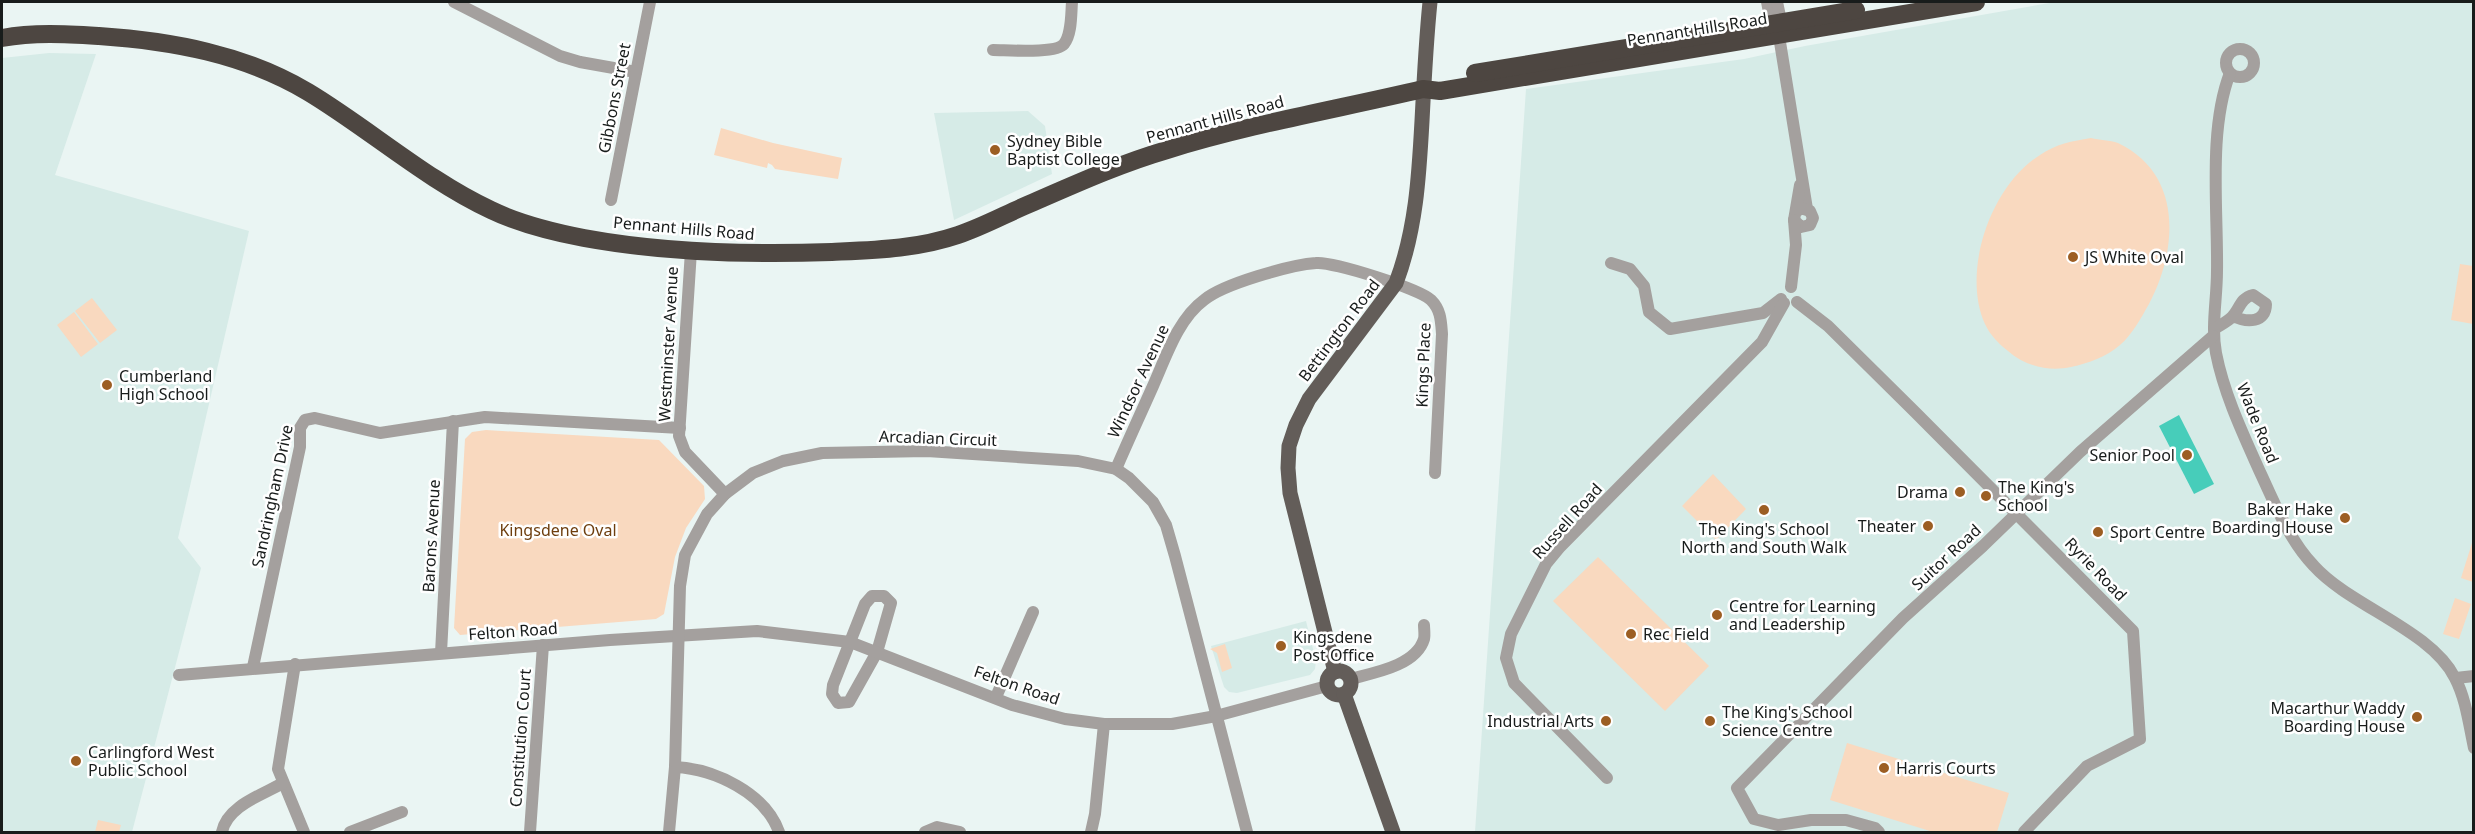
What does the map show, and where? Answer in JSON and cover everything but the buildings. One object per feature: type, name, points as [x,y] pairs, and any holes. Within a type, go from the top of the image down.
[{"type":"highway","name":"Pennant Hills Road","points":[[2,38],[54,33],[120,37],[173,44],[223,55],[272,73],[308,93],[462,194],[501,214],[534,226],[586,238],[691,251],[792,253],[896,249],[924,244],[973,229],[1110,169],[1165,150],[1254,126],[1423,89],[1440,91],[1916,2]]},
{"type":"highway","name":"Pennant Hills Road","points":[[1777,27],[1976,2]]},
{"type":"main road","name":"Bettington Road","points":[[1335,672],[1290,493],[1289,446],[1309,399],[1396,283],[1407,251],[1418,189],[1430,2]]},
{"type":"main road","points":[[1335,672],[1344,672],[1350,679],[1350,688],[1344,694],[1334,694],[1327,686],[1327,679],[1335,672]]},
{"type":"main road","points":[[1344,694],[1393,832]]},
{"type":"street","points":[[454,2],[560,56],[636,72]]},
{"type":"street","name":"Gibbons Street","points":[[611,200],[650,2]]},
{"type":"street","points":[[993,50],[1049,50],[1061,47],[1067,38],[1072,2]]},
{"type":"street","points":[[1767,2],[1777,27]]},
{"type":"street","points":[[1611,263],[1630,269],[1644,286],[1649,312],[1670,329],[1763,313],[1787,301],[1798,292],[1791,287],[1800,217],[1802,178],[1777,27],[1777,2]]},
{"type":"street","points":[[2223,98],[2243,77],[2252,72],[2255,64],[2253,56],[2245,49],[2238,49],[2228,55],[2226,65],[2230,73],[2236,77],[2243,77]]},
{"type":"street","name":"Wade Road","points":[[2230,73],[2223,98],[2216,170],[2217,272],[2214,333],[2221,374],[2230,402],[2274,504],[2314,567],[2438,654],[2456,678]]},
{"type":"street","name":"Westminster Avenue","points":[[691,251],[680,441],[685,452],[725,494]]},
{"type":"street","name":"Windsor Avenue","points":[[1116,469],[1174,339],[1202,300],[1220,289],[1317,262],[1335,264],[1379,280],[1396,283]]},
{"type":"street","name":"Kings Place","points":[[1396,283],[1427,297],[1433,302],[1441,316],[1435,473]]},
{"type":"street","name":"Ryrie Road","points":[[1787,301],[1828,326],[2017,512],[2133,631],[2140,739],[2087,766],[2024,832]]},
{"type":"street","name":"Russell Road","points":[[1607,778],[1514,682],[1506,658],[1511,634],[1546,564],[1762,342],[1787,301]]},
{"type":"street","name":"Suitor Road","points":[[1879,832],[1875,828],[1846,820],[1811,820],[1778,825],[1754,819],[1737,788],[1903,618],[2080,452],[2233,316]]},
{"type":"street","name":"Sandringham Drive","points":[[253,667],[300,447],[302,423],[309,418],[315,417],[380,433],[485,417],[680,428]]},
{"type":"street","name":"Barons Avenue","points":[[441,653],[453,421]]},
{"type":"street","name":"Arcadian Circuit","points":[[669,832],[675,767],[680,586],[685,555],[708,514],[725,494],[753,473],[783,461],[822,453],[927,451],[1078,461],[1116,469],[1129,478],[1153,502],[1166,525],[1247,832]]},
{"type":"street","points":[[872,596],[884,596],[891,603],[877,652],[849,702],[838,703],[832,694],[833,685],[865,604],[872,596]]},
{"type":"street","points":[[996,697],[1033,612]]},
{"type":"street","points":[[1350,679],[1400,663],[1414,654],[1424,640],[1424,625]]},
{"type":"street","name":"Felton Road","points":[[179,675],[253,667],[757,631],[850,642],[1012,705],[1065,719],[1104,724],[1172,724],[1216,716],[1327,686]]},
{"type":"street","name":"Constitution Court","points":[[530,832],[543,645]]},
{"type":"street","points":[[295,664],[278,769],[304,832]]},
{"type":"street","points":[[2474,676],[2456,678],[2474,748]]},
{"type":"street","points":[[1090,832],[1095,813],[1104,724]]},
{"type":"street","points":[[675,767],[696,769],[722,777],[752,797],[775,822],[778,832]]},
{"type":"street","points":[[222,832],[224,822],[236,810],[284,783]]},
{"type":"street","points":[[350,832],[402,812]]},
{"type":"street","points":[[925,832],[937,827],[960,832]]},
{"type":"shaded area","name":"The King's School","points":[[2055,2],[2473,2],[2473,832],[1475,832],[1526,89],[1744,59]]},
{"type":"shaded area","name":"Cumberland High School","points":[[49,53],[96,54],[55,175],[249,231],[178,538],[201,568],[132,832],[2,832],[2,58]]},
{"type":"shaded area","name":"Sydney Bible Baptist College","points":[[1028,111],[1045,126],[1052,174],[954,220],[934,113]]},
{"type":"shaded area","name":"Senior Pool","points":[[2179,415],[2214,484],[2194,494],[2159,426]]},
{"type":"shaded area","points":[[1306,621],[1316,661],[1315,669],[1310,675],[1237,693],[1229,692],[1224,687],[1211,646]]},
{"type":"green space","points":[[721,128],[773,143],[842,158],[838,179],[775,169],[768,163],[767,168],[714,155]]},
{"type":"green space","name":"JS White Oval","points":[[2091,138],[2118,143],[2139,157],[2154,174],[2164,193],[2169,214],[2166,260],[2149,304],[2120,345],[2091,361],[2063,368],[2046,368],[2022,361],[1998,342],[1987,328],[1978,303],[1979,255],[1985,231],[1995,208],[2007,187],[2023,169],[2052,148]]},
{"type":"green space","points":[[2460,264],[2473,266],[2473,324],[2451,320]]},
{"type":"green space","points":[[92,298],[117,330],[100,343],[75,311]]},
{"type":"green space","points":[[74,312],[98,344],[81,357],[57,325]]},
{"type":"green space","name":"Kingsdene Oval","points":[[486,430],[659,440],[704,486],[705,499],[686,528],[675,557],[664,614],[656,619],[460,635],[454,628],[465,439],[472,432]]},
{"type":"green space","points":[[1713,474],[1746,509],[1716,540],[1682,506]]},
{"type":"green space","points":[[2472,543],[2474,543],[2473,582],[2461,578]]},
{"type":"green space","name":"Rec Field","points":[[1598,557],[1709,666],[1665,711],[1553,601]]},
{"type":"green space","points":[[2455,598],[2471,604],[2459,639],[2443,634]]},
{"type":"green space","points":[[1225,644],[1232,668],[1222,672],[1217,653],[1210,649]]},
{"type":"green space","name":"Harris Courts","points":[[1847,743],[2009,793],[1997,832],[1933,832],[1830,800]]},
{"type":"green space","points":[[98,820],[121,825],[119,832],[95,832]]},
{"type":"place","name":"Sydney Bible Baptist College","points":[[995,150]]},
{"type":"place","name":"JS White Oval","points":[[2073,257]]},
{"type":"place","name":"Cumberland High School","points":[[107,385]]},
{"type":"place","name":"Senior Pool","points":[[2187,455]]},
{"type":"place","name":"Drama","points":[[1960,492]]},
{"type":"place","name":"The King's School","points":[[1986,496]]},
{"type":"place","name":"The King's School North and South Walk","points":[[1764,510]]},
{"type":"place","name":"Baker Hake Boarding House","points":[[2345,518]]},
{"type":"place","name":"Theater","points":[[1928,526]]},
{"type":"place","name":"Sport Centre","points":[[2098,532]]},
{"type":"place","name":"Centre for Learning and Leadership","points":[[1717,615]]},
{"type":"place","name":"Rec Field","points":[[1631,634]]},
{"type":"place","name":"Kingsdene Post Office","points":[[1281,646]]},
{"type":"place","name":"Macarthur Waddy Boarding House","points":[[2417,717]]},
{"type":"place","name":"Industrial Arts","points":[[1606,721]]},
{"type":"place","name":"The King's School Science Centre","points":[[1710,721]]},
{"type":"place","name":"Carlingford West Public School","points":[[76,761]]},
{"type":"place","name":"Harris Courts","points":[[1884,768]]}]
